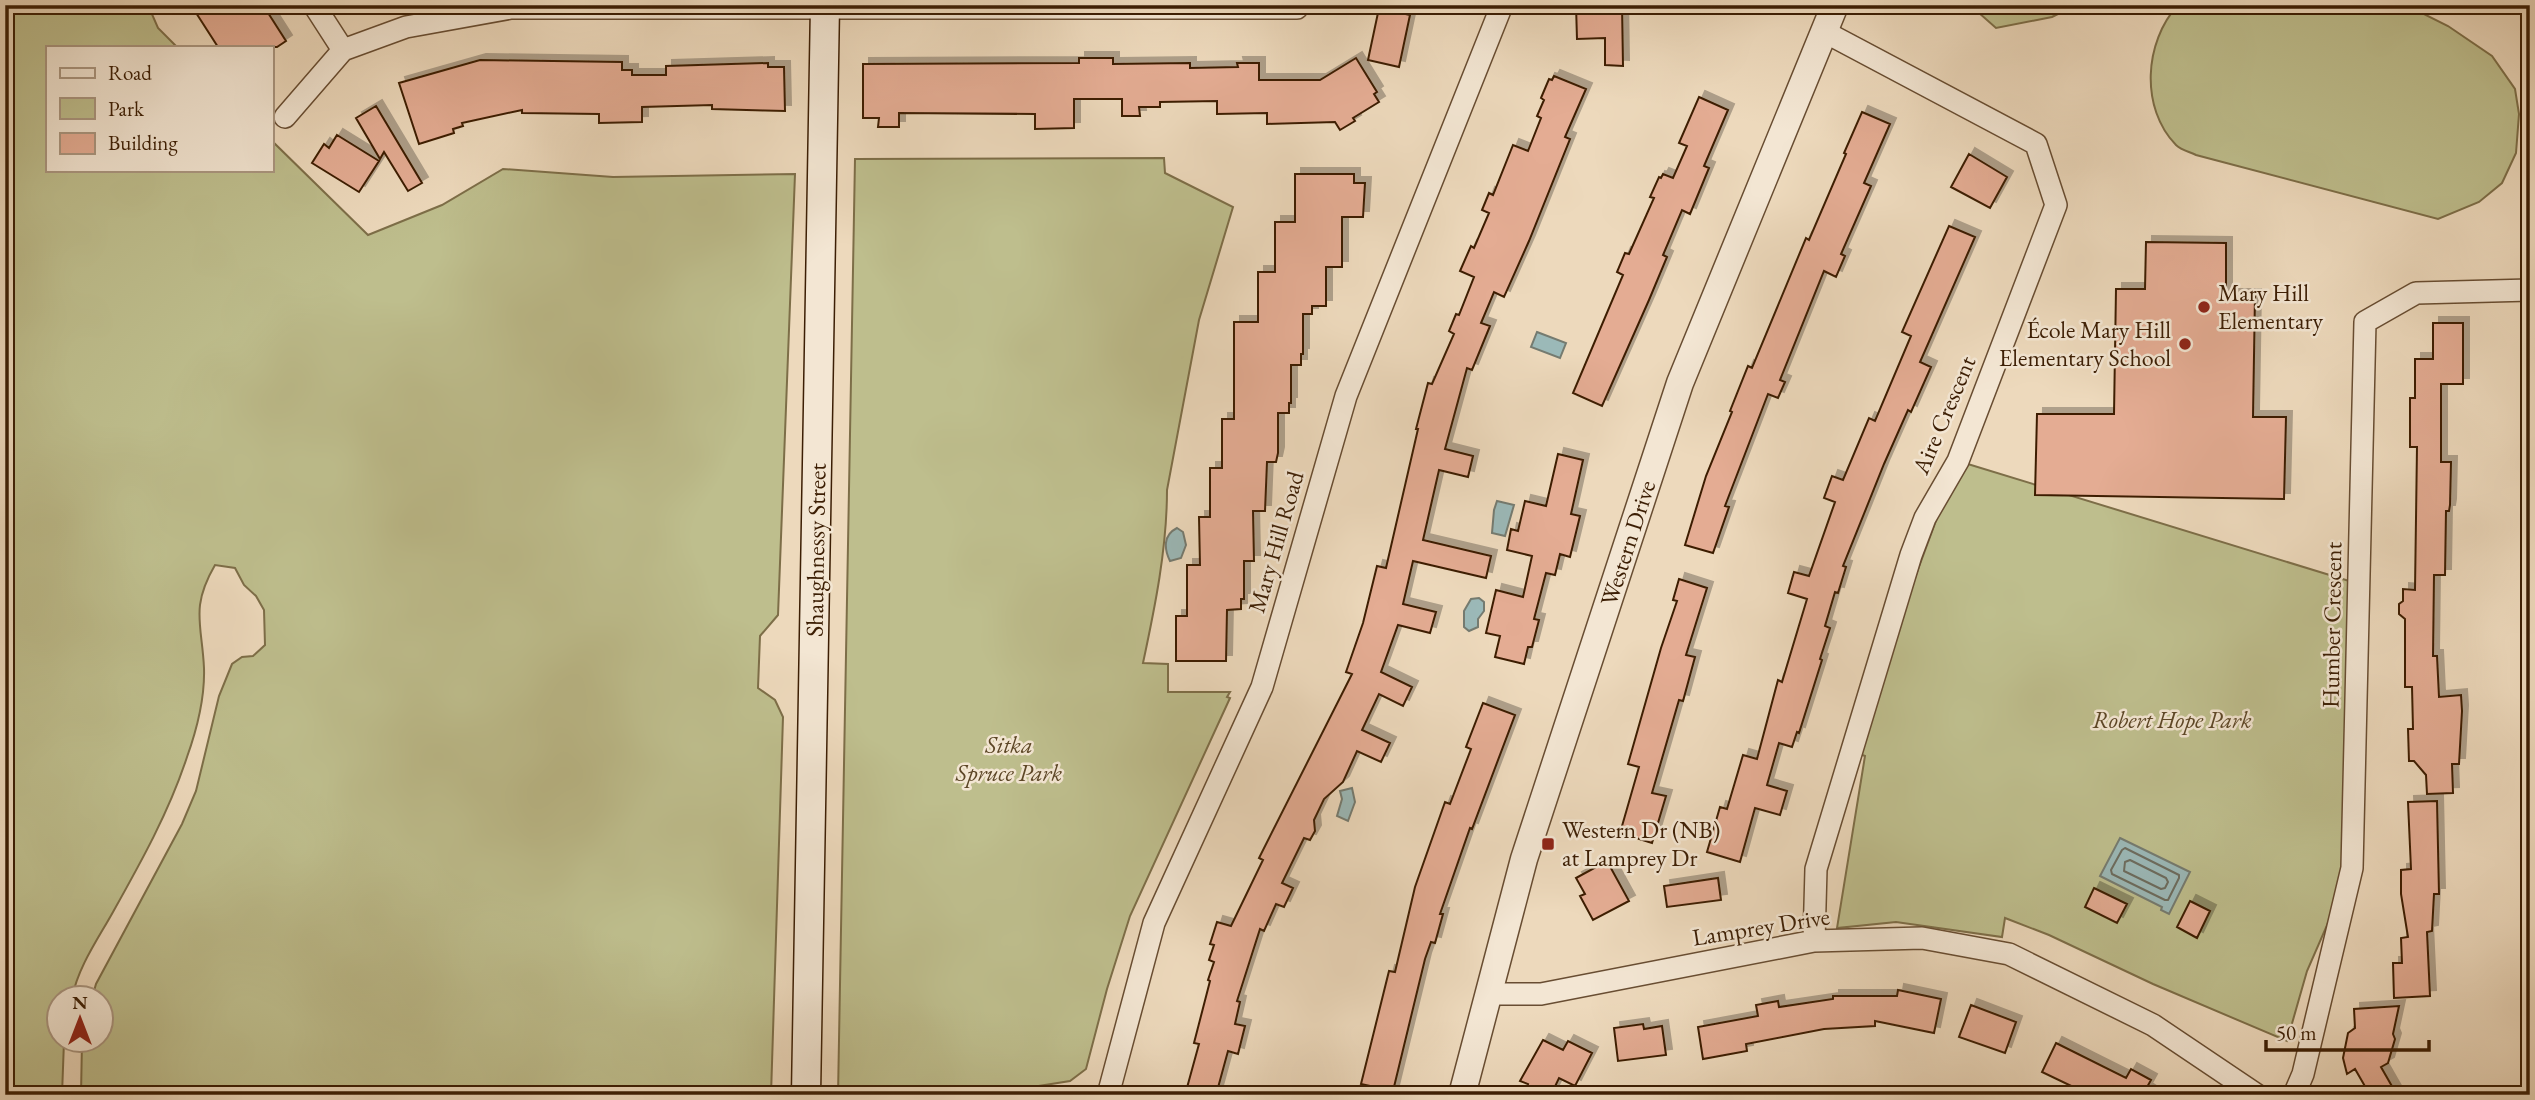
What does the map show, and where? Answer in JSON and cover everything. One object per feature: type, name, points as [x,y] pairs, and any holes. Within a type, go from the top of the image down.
[{"type":"main road","name":"Shaughnessy Street","points":[[806,1095],[825,6]]},
{"type":"street","points":[[314,5],[343,50]]},
{"type":"street","name":"Mary Hill Road","points":[[1108,1095],[1154,923],[1262,687],[1346,396],[1502,5]]},
{"type":"street","name":"Western Drive","points":[[1462,1095],[1524,859],[1680,383],[1835,5]]},
{"type":"street","points":[[285,117],[343,50],[406,27],[511,8],[1297,8]]},
{"type":"street","name":"Aire Crescent","points":[[1814,941],[1816,869],[1911,555],[1925,518],[1958,461],[2056,205],[2036,145],[1823,31]]},
{"type":"street","name":"Humber Crescent","points":[[2294,1095],[2303,1074],[2353,868],[2365,322],[2416,293],[2530,290]]},
{"type":"street","name":"Lamprey Drive","points":[[1488,994],[1541,994],[1814,941],[1922,938],[2009,954],[2153,1025],[2257,1095]]},
{"type":"green space","points":[[5,5],[148,5],[158,28],[176,46],[46,46],[46,172],[273,172],[273,142],[368,235],[442,205],[503,169],[613,177],[795,174],[778,615],[760,636],[758,688],[775,700],[783,717],[771,1095],[81,1095],[82,1054],[116,1054],[116,984],[96,984],[182,824],[196,791],[219,696],[232,664],[242,657],[253,656],[265,645],[264,610],[256,596],[244,585],[235,568],[215,565],[202,593],[200,605],[204,668],[202,702],[180,777],[144,855],[84,964],[76,984],[46,984],[46,1054],[64,1054],[62,1095],[5,1095]]},
{"type":"green space","points":[[1970,5],[2076,5],[2052,17],[1996,28]]},
{"type":"green space","points":[[2178,5],[2406,5],[2448,26],[2492,56],[2515,89],[2519,114],[2516,153],[2502,183],[2479,202],[2438,219],[2196,155],[2180,148],[2164,130],[2156,113],[2151,75],[2158,37]]},
{"type":"green space","name":"Sitka Spruce Park","points":[[1164,158],[1165,173],[1233,207],[1199,320],[1167,490],[1163,555],[1143,663],[1168,664],[1168,692],[1230,692],[1227,697],[1230,698],[1130,916],[1086,1069],[1070,1081],[1020,1089],[1014,1095],[838,1095],[855,159]]},
{"type":"green space","name":"Robert Hope Park","points":[[1958,461],[2359,584],[2352,868],[2307,971],[2287,1041],[2005,918],[2002,937],[1896,922],[1837,928],[1865,756],[1851,751]]},
{"type":"water","points":[[1537,332],[1566,343],[1560,358],[1531,347]]},
{"type":"water","points":[[1497,501],[1514,505],[1505,536],[1492,533]]},
{"type":"water","points":[[1177,528],[1183,532],[1186,545],[1181,558],[1170,561],[1167,538]]},
{"type":"water","points":[[1479,598],[1484,602],[1484,611],[1478,619],[1478,627],[1469,631],[1464,627],[1464,611],[1471,599]]},
{"type":"water","points":[[1352,788],[1355,802],[1348,821],[1337,816],[1342,799],[1340,791]]},
{"type":"water","points":[[2120,838],[2190,872],[2169,914],[2161,910],[2162,907],[2100,876]]},
{"type":"building","points":[[191,5],[263,5],[286,41],[277,47],[217,46]]},
{"type":"building","points":[[1576,5],[1622,5],[1623,66],[1605,65],[1605,38],[1577,39]]},
{"type":"building","points":[[1379,8],[1410,15],[1399,67],[1368,60]]},
{"type":"building","points":[[1079,58],[1113,58],[1113,64],[1190,63],[1190,68],[1238,67],[1237,63],[1259,63],[1259,80],[1320,80],[1356,58],[1377,92],[1374,94],[1379,102],[1353,118],[1355,121],[1340,130],[1335,122],[1267,124],[1267,113],[1217,114],[1217,101],[1160,102],[1160,107],[1139,107],[1140,116],[1122,116],[1122,99],[1074,99],[1074,128],[1035,129],[1035,114],[899,113],[899,127],[878,127],[879,118],[863,118],[863,64],[1079,63]]},
{"type":"building","points":[[480,60],[622,62],[622,70],[632,70],[632,75],[666,75],[666,66],[768,63],[768,67],[784,67],[785,111],[712,109],[712,105],[642,107],[642,122],[599,123],[599,114],[522,113],[522,110],[462,123],[463,126],[453,129],[454,133],[419,144],[399,83]]},
{"type":"building","points":[[1554,76],[1586,89],[1565,137],[1570,139],[1529,241],[1504,297],[1494,292],[1481,323],[1490,326],[1472,370],[1467,368],[1445,449],[1473,456],[1468,477],[1439,470],[1423,540],[1491,556],[1486,578],[1413,561],[1403,604],[1436,612],[1430,633],[1398,625],[1381,672],[1412,687],[1403,706],[1379,694],[1362,730],[1390,743],[1381,762],[1357,751],[1343,782],[1324,799],[1314,820],[1315,831],[1310,840],[1304,838],[1282,883],[1293,888],[1284,907],[1276,904],[1264,931],[1260,929],[1237,1001],[1240,1002],[1235,1024],[1245,1026],[1238,1054],[1228,1051],[1216,1095],[1185,1095],[1199,1044],[1194,1043],[1214,962],[1209,960],[1214,945],[1210,944],[1217,922],[1231,926],[1263,860],[1259,858],[1352,674],[1346,672],[1363,623],[1377,566],[1386,568],[1428,383],[1432,384],[1454,334],[1449,331],[1456,314],[1459,315],[1474,277],[1460,271],[1471,246],[1474,248],[1489,213],[1482,210],[1489,193],[1493,195],[1513,145],[1528,151],[1541,118],[1537,116],[1544,100],[1541,98],[1549,79],[1552,80]]},
{"type":"building","points":[[1699,97],[1728,110],[1704,166],[1709,168],[1690,214],[1682,210],[1663,255],[1667,257],[1602,406],[1573,393],[1623,275],[1617,272],[1625,253],[1629,254],[1654,198],[1650,197],[1659,177],[1663,174],[1673,178],[1687,146],[1679,143]]},
{"type":"building","points":[[376,106],[422,183],[408,191],[384,152],[380,159],[356,118]]},
{"type":"building","points":[[1862,112],[1890,124],[1864,183],[1871,186],[1841,254],[1845,256],[1836,277],[1824,271],[1780,380],[1785,382],[1778,398],[1768,394],[1725,506],[1729,507],[1713,553],[1685,545],[1706,476],[1748,366],[1752,368]]},
{"type":"building","points":[[337,135],[379,161],[359,192],[312,163],[324,144],[329,148]]},
{"type":"building","points":[[1969,154],[2007,177],[1990,208],[1951,187]]},
{"type":"building","points":[[1295,174],[1354,174],[1354,183],[1365,183],[1363,217],[1342,217],[1342,267],[1326,267],[1326,306],[1312,306],[1312,314],[1303,314],[1301,365],[1291,365],[1289,413],[1278,413],[1278,453],[1276,462],[1267,462],[1265,511],[1253,511],[1254,561],[1244,561],[1244,599],[1241,599],[1241,609],[1227,610],[1226,661],[1176,661],[1176,616],[1187,616],[1187,565],[1200,565],[1199,517],[1210,517],[1210,468],[1222,468],[1222,419],[1234,419],[1234,322],[1258,322],[1258,272],[1275,272],[1275,222],[1295,222]]},
{"type":"building","points":[[1949,226],[1975,237],[1920,362],[1931,367],[1884,464],[1843,566],[1846,567],[1825,626],[1830,628],[1820,659],[1822,660],[1799,733],[1797,732],[1792,747],[1779,743],[1767,785],[1787,791],[1780,815],[1755,808],[1740,862],[1707,852],[1720,807],[1727,809],[1743,755],[1757,759],[1778,680],[1782,682],[1807,599],[1788,593],[1794,572],[1809,576],[1835,502],[1824,498],[1832,476],[1843,480],[1869,418],[1875,421],[1911,336],[1902,332]]},
{"type":"building","name":"École Mary Hill Elementary School","points":[[2146,242],[2226,243],[2226,295],[2255,295],[2253,417],[2286,417],[2284,499],[2035,495],[2037,414],[2114,414],[2116,289],[2145,289]]},
{"type":"building","points":[[2433,323],[2463,323],[2463,384],[2441,384],[2441,462],[2451,462],[2450,505],[2449,511],[2446,511],[2445,575],[2434,575],[2433,656],[2437,656],[2439,697],[2461,695],[2462,711],[2459,764],[2452,764],[2453,793],[2427,794],[2426,775],[2414,761],[2409,761],[2408,729],[2413,729],[2412,687],[2405,687],[2405,619],[2399,614],[2399,604],[2403,601],[2403,589],[2415,590],[2417,447],[2410,447],[2410,398],[2415,398],[2415,359],[2433,359]]},
{"type":"building","points":[[1558,454],[1583,460],[1571,514],[1580,516],[1570,557],[1560,554],[1555,575],[1546,573],[1534,619],[1539,620],[1524,664],[1495,657],[1500,636],[1486,633],[1496,590],[1523,597],[1532,556],[1507,550],[1511,529],[1518,531],[1525,501],[1546,506]]},
{"type":"building","points":[[1679,579],[1707,588],[1686,655],[1695,657],[1683,701],[1679,700],[1652,793],[1666,796],[1652,843],[1620,833],[1639,767],[1628,764],[1677,601],[1673,600]]},
{"type":"building","points":[[1483,703],[1515,715],[1472,829],[1470,828],[1440,914],[1443,914],[1435,943],[1431,942],[1425,959],[1393,1091],[1361,1084],[1389,971],[1395,972],[1415,887],[1445,802],[1450,804],[1471,749],[1466,747]]},
{"type":"building","points":[[2437,801],[2439,894],[2434,894],[2432,931],[2427,932],[2430,996],[2394,998],[2393,963],[2402,963],[2401,938],[2408,937],[2401,894],[2401,870],[2411,869],[2408,802]]},
{"type":"building","points":[[1607,861],[1629,901],[1593,920],[1580,896],[1585,894],[1576,878]]},
{"type":"building","points":[[1718,878],[1721,900],[1667,907],[1664,886]]},
{"type":"building","points":[[2094,888],[2127,904],[2117,923],[2085,907]]},
{"type":"building","points":[[2190,901],[2210,911],[2197,938],[2177,927]]},
{"type":"building","points":[[1898,990],[1941,999],[1934,1033],[1875,1021],[1875,1026],[1824,1029],[1746,1044],[1747,1051],[1703,1059],[1698,1027],[1758,1016],[1756,1005],[1778,1001],[1779,1007],[1833,999],[1833,996],[1897,996]]},
{"type":"building","points":[[1971,1005],[2016,1022],[2005,1053],[1959,1037]]},
{"type":"building","points":[[2399,1006],[2393,1034],[2395,1039],[2388,1063],[2381,1067],[2397,1095],[2370,1095],[2355,1069],[2347,1074],[2343,1058],[2348,1033],[2355,1028],[2354,1009]]},
{"type":"building","points":[[1643,1024],[1644,1029],[1662,1026],[1666,1055],[1618,1061],[1614,1028]]},
{"type":"building","points":[[1543,1040],[1563,1050],[1568,1041],[1592,1053],[1575,1086],[1559,1078],[1551,1095],[1525,1095],[1528,1084],[1520,1081]]},
{"type":"building","points":[[2056,1043],[2126,1078],[2131,1069],[2151,1080],[2146,1089],[2155,1095],[2090,1095],[2042,1072]]},
{"type":"place","name":"Mary Hill Elementary","points":[[2204,307]]},
{"type":"place","name":"École Mary Hill Elementary School","points":[[2185,344]]},
{"type":"place","name":"Western Dr (NB) at Lamprey Dr","points":[[1548,844]]}]
